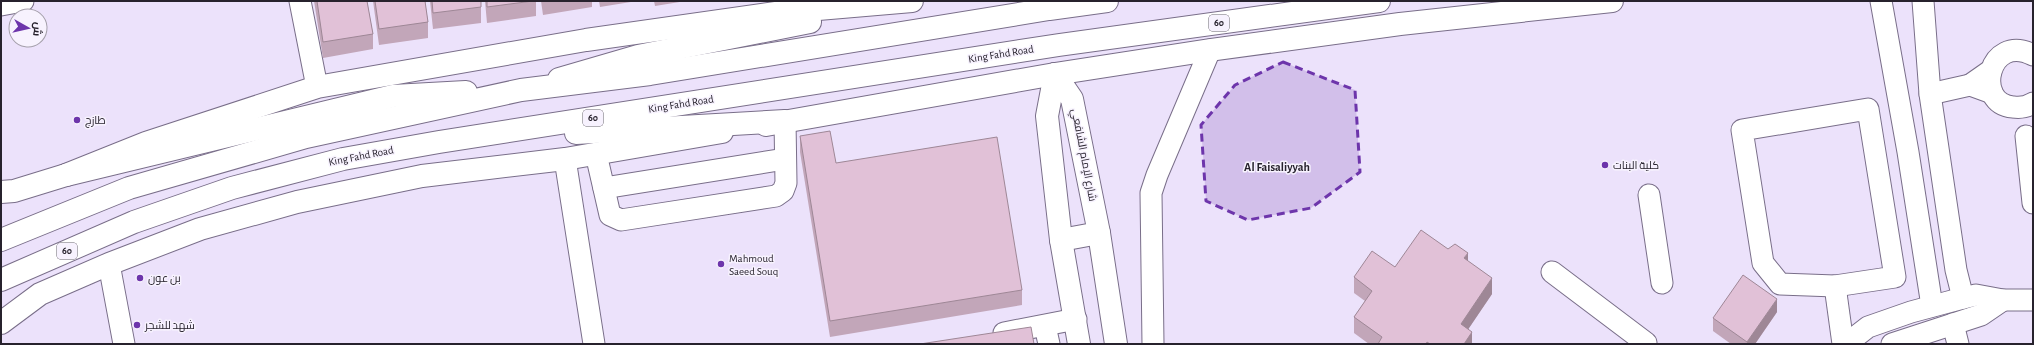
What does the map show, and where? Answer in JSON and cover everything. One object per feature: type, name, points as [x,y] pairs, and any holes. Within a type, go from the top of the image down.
[{"type":"main road","points":[[66,175],[146,143],[316,87],[782,6],[912,1]]},
{"type":"main road","points":[[1,240],[129,188],[306,137],[521,90],[638,56],[915,1]]},
{"type":"main road","points":[[1,192],[14,191],[66,175],[392,96],[521,90],[650,74],[1049,9],[1107,1]]},
{"type":"main road","name":"King Fahd Road","points":[[1,280],[134,222],[232,188],[343,158],[1059,45],[1379,1]]},
{"type":"main road","points":[[1400,24],[1521,1]]},
{"type":"main road","points":[[1,323],[40,294],[109,264],[200,229],[297,202],[422,176],[565,160],[1055,74],[1210,50],[1400,24],[1612,1]]},
{"type":"main road","points":[[1055,74],[1047,116],[1061,240],[1076,319],[1079,344]]},
{"type":"main road","name":"شارع الإمام الشافعي","points":[[1055,74],[1072,99],[1099,233],[1116,344]]},
{"type":"main road","points":[[439,142],[785,121]]},
{"type":"main road","points":[[1061,240],[1099,233]]},
{"type":"main road","points":[[1,337],[40,294]]},
{"type":"street","points":[[1,5],[23,1]]},
{"type":"street","points":[[300,1],[316,87]]},
{"type":"street","points":[[1881,1],[1932,306]]},
{"type":"street","points":[[1923,1],[1930,94],[1956,270],[1963,298]]},
{"type":"street","points":[[1153,344],[1151,193],[1157,175],[1210,50]]},
{"type":"street","points":[[2032,103],[2021,108],[2010,107],[1999,102],[1992,93],[1989,82],[1990,71],[1995,61],[2004,53],[2014,50],[2026,51],[2033,55]]},
{"type":"street","points":[[1930,94],[1970,85],[1990,71]]},
{"type":"street","points":[[1970,85],[1992,93]]},
{"type":"street","points":[[2032,103],[2026,136],[2033,203]]},
{"type":"street","points":[[2010,107],[2026,136]]},
{"type":"street","points":[[1868,109],[1895,277],[1835,286],[1780,284],[1763,263],[1742,130],[1868,109]]},
{"type":"street","points":[[596,154],[610,215],[621,220],[776,196],[783,191],[786,183],[785,121]]},
{"type":"street","points":[[604,188],[785,159]]},
{"type":"street","points":[[565,160],[594,344]]},
{"type":"street","points":[[1878,171],[1910,168]]},
{"type":"street","points":[[1649,194],[1662,283]]},
{"type":"street","points":[[109,264],[124,344]]},
{"type":"street","points":[[1552,272],[1646,343]]},
{"type":"street","points":[[1835,286],[1844,344],[1868,327],[1932,306],[1963,298],[1976,295],[2002,300],[2033,300]]},
{"type":"street","points":[[1892,344],[1951,335],[2002,300]]},
{"type":"street","points":[[985,336],[1047,335],[1076,319]]},
{"type":"highlighted area","points":[[1283,62],[1355,90],[1360,172],[1311,208],[1248,220],[1206,201],[1201,125],[1235,85]]},
{"type":"building","points":[[317,1],[367,1],[373,34],[323,42]]},
{"type":"building","points":[[375,1],[425,1],[428,22],[379,29]]},
{"type":"building","points":[[432,1],[481,1],[481,7],[433,13]]},
{"type":"building","points":[[487,1],[533,1],[487,7]]},
{"type":"building","points":[[830,131],[836,163],[997,137],[1022,290],[830,321],[800,136]]},
{"type":"building","points":[[1421,230],[1448,249],[1455,244],[1468,253],[1464,258],[1492,278],[1461,324],[1472,332],[1464,344],[1430,344],[1427,342],[1426,344],[1378,344],[1382,337],[1354,317],[1372,291],[1354,277],[1372,251],[1395,267]]},
{"type":"building","points":[[1743,275],[1777,299],[1747,342],[1713,318]]},
{"type":"building","points":[[1031,327],[1034,344],[920,344]]},
{"type":"place","name":"طازج","points":[[77,120]]},
{"type":"place","name":"كلية البنات","points":[[1605,165]]},
{"type":"place","name":"Mahmoud Saeed Souq","points":[[721,264]]},
{"type":"place","name":"بن عون","points":[[140,278]]},
{"type":"place","name":"شهد للشجر","points":[[137,325]]},
{"type":"district","name":"Al Faisaliyyah","points":[[1277,167]]}]
